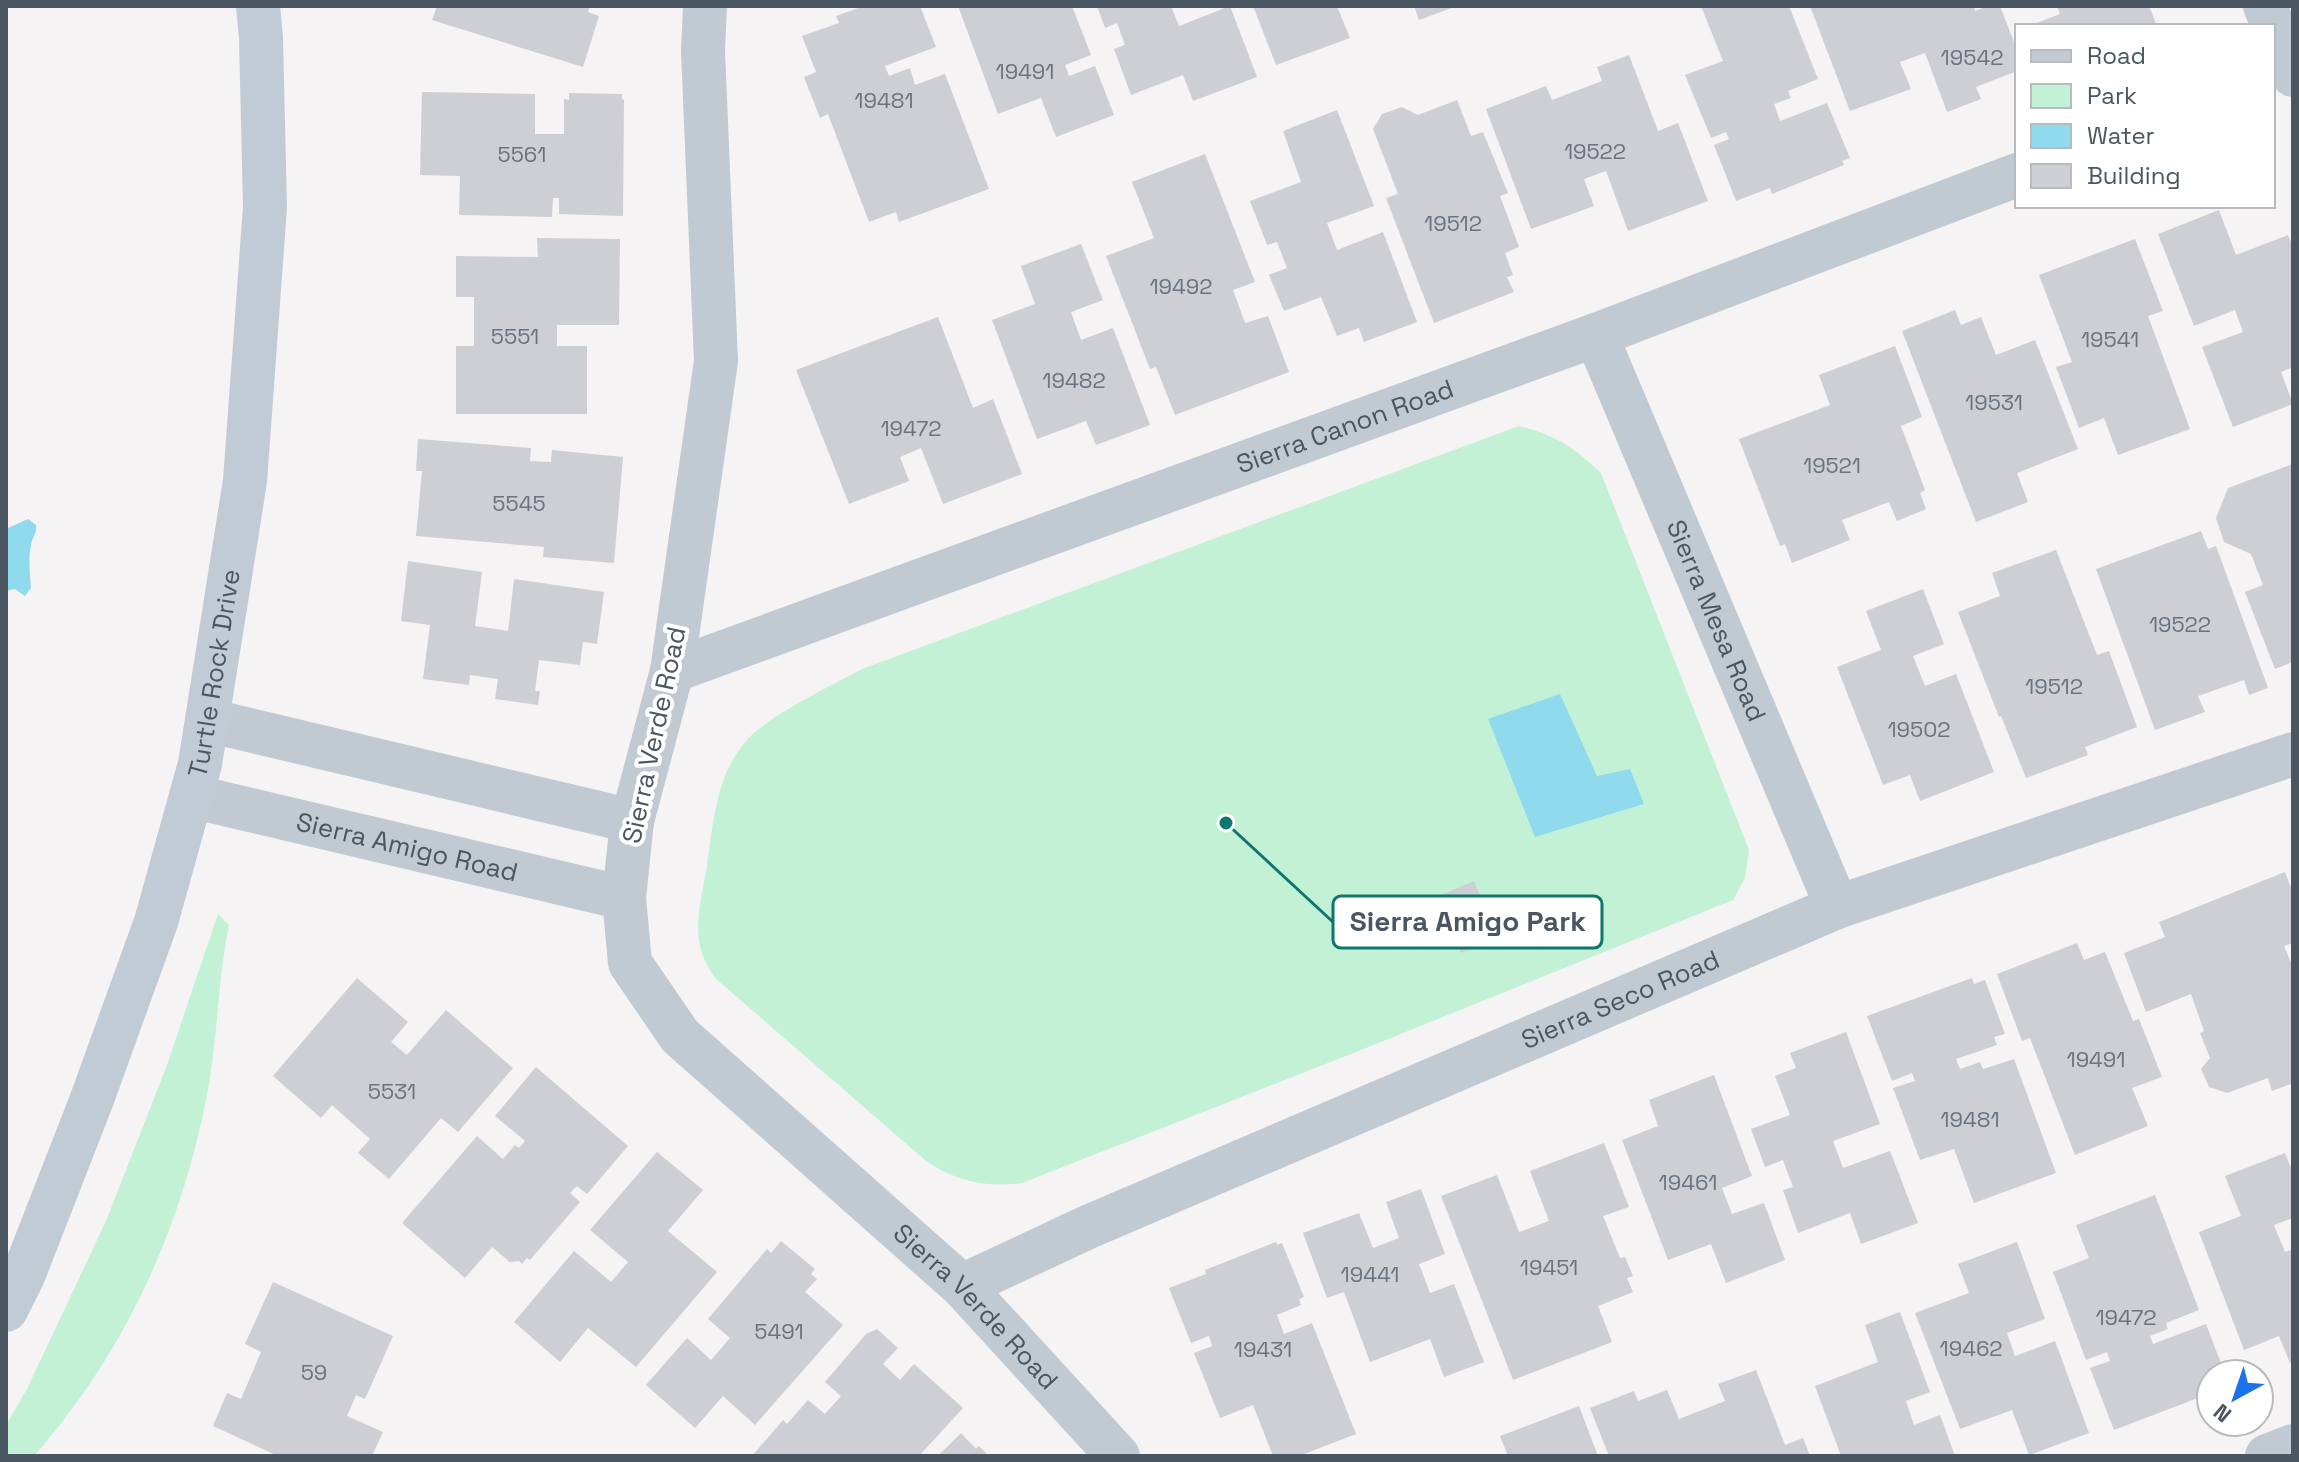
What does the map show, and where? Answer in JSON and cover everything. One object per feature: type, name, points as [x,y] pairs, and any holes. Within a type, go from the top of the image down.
[{"type":"street","name":"Turtle Rock Drive","points":[[6,1310],[23,1276],[86,1114],[156,922],[200,764],[245,481],[265,207],[258,6]]},
{"type":"street","name":"Sierra Verde Road","points":[[705,6],[703,51],[716,361],[672,671],[632,821],[624,898],[630,963],[680,1036],[962,1286],[1118,1456]]},
{"type":"street","points":[[2275,39],[2286,75]]},
{"type":"street","name":"Sierra Canon Road","points":[[672,671],[1596,335],[2015,176]]},
{"type":"street","name":"Sierra Mesa Road","points":[[1596,335],[1837,907]]},
{"type":"street","points":[[207,720],[632,821]]},
{"type":"street","name":"Sierra Seco Road","points":[[962,1286],[1102,1221],[1837,907],[2293,754]]},
{"type":"street","name":"Sierra Amigo Road","points":[[191,796],[624,898]]},
{"type":"street","points":[[2267,1456],[2293,1446]]},
{"type":"green space","points":[[1519,426],[1564,444],[1601,473],[1749,850],[1745,878],[1733,900],[1356,1052],[1022,1183],[1009,1184],[959,1178],[925,1160],[715,978],[701,951],[698,923],[717,802],[736,754],[757,730],[770,721],[862,669]]},
{"type":"green space","points":[[218,914],[229,925],[210,1078],[195,1149],[164,1244],[121,1334],[66,1417],[34,1456],[6,1456],[6,1425],[27,1389],[106,1221],[167,1065]]},
{"type":"water","points":[[28,519],[36,528],[30,556],[31,588],[25,596],[15,589],[6,591],[6,529]]},
{"type":"water","points":[[1560,694],[1597,776],[1630,769],[1644,804],[1535,837],[1488,719]]},
{"type":"building","points":[[437,6],[590,6],[588,12],[599,16],[583,67],[432,20]]},
{"type":"building","points":[[864,6],[920,6],[936,47],[885,66],[889,76],[910,68],[915,85],[945,74],[989,189],[899,222],[896,212],[869,222],[828,114],[820,118],[804,77],[816,72],[802,36],[839,23],[836,16]]},
{"type":"building","points":[[958,6],[1072,6],[1091,55],[1065,65],[1069,76],[1095,66],[1114,115],[1056,137],[1041,98],[998,114]]},
{"type":"building","points":[[1097,6],[1171,6],[1179,26],[1230,6],[1257,77],[1193,101],[1183,75],[1131,95],[1114,49],[1125,45],[1117,23],[1105,28]]},
{"type":"building","points":[[1253,6],[1337,6],[1350,38],[1276,65]]},
{"type":"building","points":[[1414,6],[1457,6],[1419,20]]},
{"type":"building","points":[[1701,6],[1789,6],[1818,79],[1788,91],[1791,98],[1774,104],[1780,121],[1827,103],[1850,158],[1842,161],[1844,165],[1772,194],[1770,188],[1736,201],[1714,145],[1729,139],[1726,132],[1711,138],[1685,75],[1723,61]]},
{"type":"building","points":[[1810,6],[1974,6],[1975,11],[2000,6],[2015,45],[2015,72],[1976,87],[1981,99],[1947,112],[1925,53],[1900,62],[1911,89],[1850,111]]},
{"type":"building","points":[[2057,6],[2149,6],[2156,24],[2034,24],[2060,14]]},
{"type":"building","points":[[1629,55],[1658,131],[1678,123],[1708,201],[1628,231],[1606,171],[1584,179],[1594,206],[1531,229],[1486,109],[1546,86],[1552,100],[1602,81],[1597,67]]},
{"type":"building","points":[[422,92],[535,94],[535,134],[564,134],[564,99],[569,100],[569,93],[622,94],[623,216],[559,214],[559,198],[553,198],[552,217],[459,215],[460,176],[420,175]]},
{"type":"building","points":[[1457,100],[1471,136],[1483,132],[1508,193],[1500,196],[1519,247],[1505,253],[1513,275],[1507,277],[1514,292],[1434,323],[1386,198],[1398,194],[1373,129],[1382,114],[1402,107],[1418,115]]},
{"type":"building","points":[[1337,110],[1374,206],[1327,223],[1337,250],[1383,232],[1417,322],[1364,342],[1359,328],[1337,336],[1321,297],[1284,311],[1269,275],[1287,268],[1277,242],[1267,245],[1250,201],[1301,182],[1283,131]]},
{"type":"building","points":[[1205,154],[1255,282],[1233,290],[1245,323],[1268,316],[1289,372],[1175,415],[1156,367],[1150,369],[1106,256],[1154,238],[1132,182]]},
{"type":"building","points":[[2219,210],[2236,255],[2288,235],[2293,247],[2293,367],[2281,372],[2293,404],[2233,427],[2202,347],[2243,332],[2235,310],[2194,326],[2158,234]]},
{"type":"building","points":[[537,238],[620,239],[619,325],[557,325],[557,346],[587,346],[587,414],[456,414],[456,346],[474,346],[474,297],[456,297],[456,256],[538,257]]},
{"type":"building","points":[[2135,239],[2163,311],[2148,316],[2190,429],[2118,455],[2104,418],[2079,428],[2056,367],[2072,362],[2039,275]]},
{"type":"building","points":[[1081,244],[1103,300],[1071,312],[1081,340],[1113,328],[1150,425],[1096,445],[1086,421],[1037,439],[992,320],[1035,304],[1021,266]]},
{"type":"building","points":[[1955,310],[1961,325],[1981,317],[1996,355],[2035,340],[2078,449],[2017,473],[2028,502],[1976,522],[1902,331]]},
{"type":"building","points":[[938,317],[973,408],[993,399],[1022,474],[943,504],[921,448],[900,457],[909,481],[849,504],[796,370]]},
{"type":"building","points":[[1895,346],[1922,417],[1901,426],[1925,490],[1920,493],[1926,509],[1897,521],[1889,502],[1842,520],[1850,540],[1792,563],[1785,544],[1780,546],[1739,439],[1830,405],[1819,375]]},
{"type":"building","points":[[418,439],[531,448],[530,461],[551,462],[552,450],[623,457],[614,563],[543,557],[544,547],[416,536],[422,471],[416,471]]},
{"type":"building","points":[[2293,464],[2293,662],[2275,669],[2245,592],[2263,585],[2251,554],[2224,542],[2216,518],[2228,488]]},
{"type":"building","points":[[2201,531],[2208,549],[2216,546],[2268,688],[2249,695],[2244,680],[2198,696],[2205,712],[2155,730],[2096,569]]},
{"type":"building","points":[[2056,550],[2097,655],[2109,651],[2137,727],[2085,747],[2088,755],[2026,778],[1958,612],[2000,596],[1992,573]]},
{"type":"building","points":[[408,561],[482,572],[475,626],[508,631],[514,579],[604,592],[597,644],[583,642],[580,665],[539,660],[535,691],[540,691],[538,705],[495,699],[498,679],[470,675],[469,685],[423,679],[430,625],[401,621]]},
{"type":"building","points":[[1923,589],[1944,644],[1913,656],[1925,686],[1956,674],[1994,772],[1920,801],[1910,775],[1883,785],[1837,667],[1881,650],[1866,611]]},
{"type":"building","points":[[2285,872],[2293,893],[2293,943],[2284,946],[2293,967],[2293,1083],[2272,1091],[2268,1078],[2227,1093],[2209,1087],[2201,1069],[2210,1058],[2200,1033],[2204,1031],[2191,994],[2146,1012],[2124,953],[2165,937],[2159,922]]},
{"type":"building","points":[[1474,881],[1498,937],[1461,953],[1437,897]]},
{"type":"building","points":[[2077,943],[2084,960],[2105,952],[2133,1021],[2139,1019],[2162,1077],[2132,1088],[2148,1126],[2075,1155],[2030,1038],[2022,1041],[1997,974]]},
{"type":"building","points":[[357,978],[408,1022],[391,1042],[407,1055],[446,1010],[513,1068],[458,1132],[441,1118],[389,1179],[358,1153],[370,1139],[332,1105],[321,1118],[273,1076]]},
{"type":"building","points":[[1972,978],[1974,984],[1985,980],[2005,1034],[1994,1037],[1997,1045],[1956,1059],[1960,1069],[1980,1062],[1983,1069],[2014,1059],[2056,1173],[1974,1203],[1954,1149],[1920,1160],[1893,1088],[1915,1081],[1912,1073],[1892,1081],[1867,1016]]},
{"type":"building","points":[[1846,1032],[1880,1124],[1833,1141],[1843,1168],[1890,1151],[1918,1223],[1861,1244],[1850,1213],[1798,1233],[1783,1190],[1793,1187],[1783,1160],[1765,1167],[1751,1129],[1790,1115],[1775,1076],[1796,1068],[1790,1053]]},
{"type":"building","points":[[536,1067],[628,1146],[587,1194],[577,1186],[570,1193],[580,1202],[530,1260],[527,1258],[522,1264],[519,1261],[510,1262],[492,1247],[465,1278],[402,1223],[477,1136],[503,1159],[515,1145],[519,1148],[525,1141],[495,1116]]},
{"type":"building","points":[[1714,1075],[1752,1176],[1722,1188],[1732,1214],[1764,1203],[1785,1260],[1726,1283],[1711,1244],[1668,1260],[1622,1140],[1658,1126],[1649,1100]]},
{"type":"building","points":[[1604,1143],[1629,1207],[1603,1216],[1620,1258],[1625,1257],[1633,1276],[1627,1278],[1633,1292],[1598,1306],[1612,1342],[1513,1380],[1441,1196],[1497,1175],[1519,1232],[1549,1221],[1530,1171]]},
{"type":"building","points":[[657,1152],[703,1190],[668,1231],[717,1272],[636,1367],[588,1328],[560,1362],[514,1322],[574,1251],[611,1282],[628,1262],[590,1230]]},
{"type":"building","points":[[2285,1153],[2293,1173],[2293,1218],[2274,1225],[2285,1252],[2293,1249],[2293,1362],[2290,1363],[2279,1336],[2244,1350],[2199,1232],[2241,1216],[2225,1176]]},
{"type":"building","points":[[1421,1189],[1445,1254],[1419,1264],[1430,1293],[1454,1284],[1484,1362],[1444,1377],[1430,1339],[1370,1362],[1344,1292],[1327,1298],[1303,1233],[1359,1213],[1373,1248],[1399,1238],[1386,1202]]},
{"type":"building","points":[[2155,1195],[2199,1310],[2166,1323],[2168,1329],[2150,1336],[2153,1344],[2206,1324],[2219,1358],[2195,1358],[2195,1399],[2114,1430],[2090,1368],[2110,1361],[2107,1352],[2086,1360],[2053,1272],[2089,1258],[2076,1225]]},
{"type":"building","points":[[781,1241],[815,1269],[811,1274],[817,1279],[805,1292],[843,1325],[755,1425],[723,1396],[695,1428],[646,1385],[687,1338],[711,1360],[730,1338],[708,1319],[767,1249],[771,1253]]},
{"type":"building","points":[[1276,1242],[1277,1245],[1282,1243],[1304,1297],[1299,1299],[1301,1305],[1277,1315],[1284,1334],[1312,1323],[1356,1434],[1299,1456],[1273,1456],[1253,1405],[1220,1418],[1194,1353],[1212,1346],[1209,1336],[1191,1343],[1169,1288]]},
{"type":"building","points":[[2017,1242],[2045,1319],[2007,1333],[2015,1356],[2055,1341],[2089,1433],[2029,1455],[2012,1410],[1960,1429],[1915,1313],[1969,1293],[1958,1264]]},
{"type":"building","points":[[273,1282],[393,1336],[365,1399],[356,1395],[347,1416],[383,1432],[372,1456],[278,1456],[213,1426],[227,1393],[241,1399],[261,1352],[245,1344]]},
{"type":"building","points":[[1900,1312],[1930,1392],[1906,1401],[1914,1425],[1940,1415],[1955,1456],[1841,1456],[1815,1386],[1878,1362],[1865,1325]]},
{"type":"building","points":[[877,1329],[898,1348],[883,1364],[900,1380],[914,1364],[963,1408],[919,1456],[752,1456],[783,1420],[787,1424],[808,1400],[825,1414],[841,1396],[825,1382],[866,1334]]},
{"type":"building","points":[[1756,1370],[1785,1445],[1803,1438],[1810,1456],[1609,1456],[1590,1408],[1634,1391],[1638,1401],[1667,1390],[1679,1419],[1725,1401],[1718,1384]]},
{"type":"building","points":[[1579,1406],[1598,1456],[1508,1456],[1500,1436]]},
{"type":"building","points":[[961,1433],[976,1449],[979,1446],[989,1456],[938,1456]]},
{"type":"place","name":"Sierra Amigo Park","points":[[1226,823]]}]
